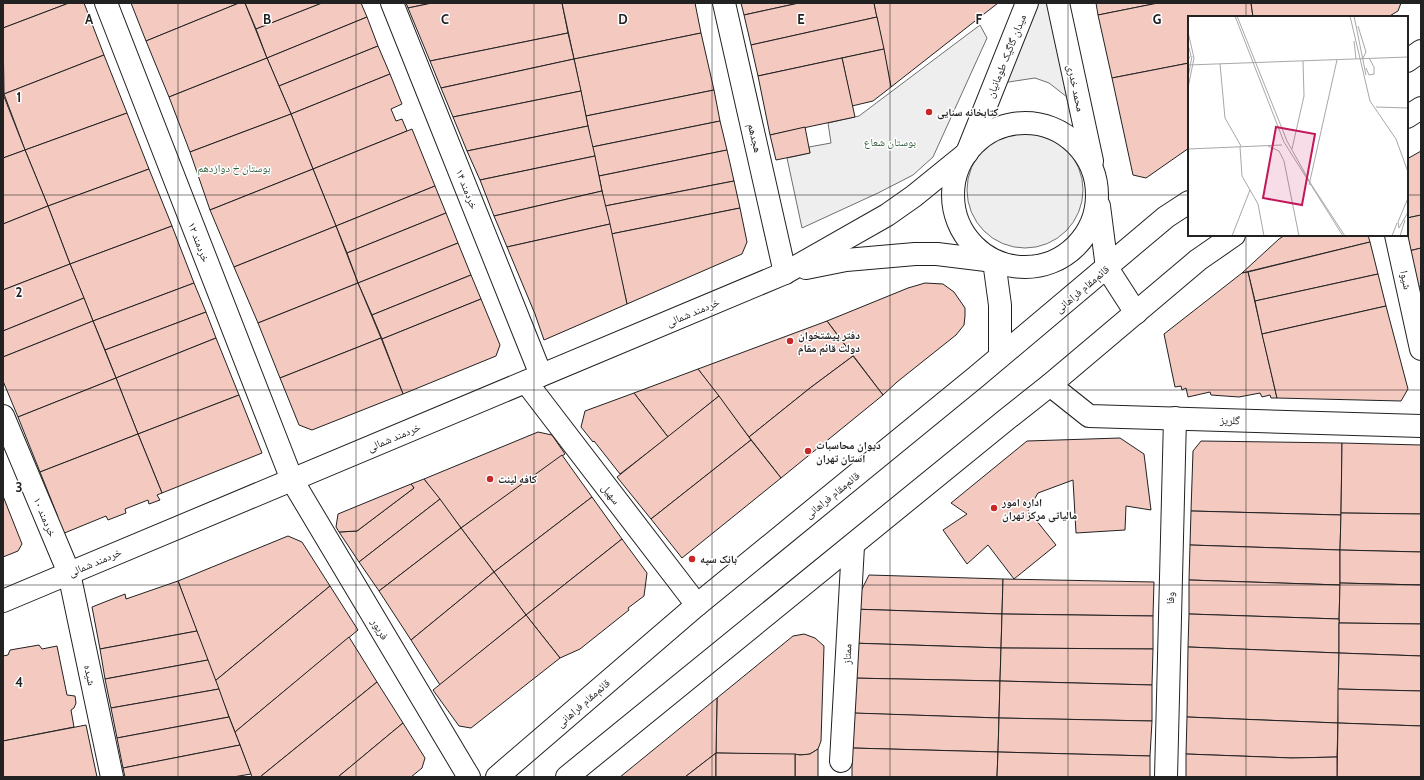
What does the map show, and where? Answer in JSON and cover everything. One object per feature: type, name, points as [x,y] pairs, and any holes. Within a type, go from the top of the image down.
[{"type":"street","name":"خردمند ۱۲","points":[[106,3],[292,480]]},
{"type":"street","name":"خردمند ۱۴","points":[[392,3],[534,379]]},
{"type":"street","name":"هجدهم","points":[[724,3],[785,274]]},
{"type":"street","name":"میدان گاگیک طومانیان","points":[[967,153],[983,136],[1003,126],[1026,122],[1048,126],[1069,137],[1084,153],[1094,174],[1097,186],[1098,199],[1094,219],[1084,237],[1071,252],[1053,262],[1034,267],[1014,267],[994,261],[977,249],[963,232],[956,213],[953,192],[957,171],[967,153],[1027,3]]},
{"type":"street","name":"محمد خدری","points":[[1058,3],[1094,174]]},
{"type":"street","points":[[1408,59],[1421,51]]},
{"type":"street","points":[[1408,116],[1421,108]]},
{"type":"street","name":"خردمند شمالی","points":[[3,601],[785,274],[886,215],[914,196],[967,153]]},
{"type":"street","points":[[1098,199],[1107,268],[1136,313]]},
{"type":"street","name":"قائم‌مقام فراهانی","points":[[497,777],[697,605],[1107,268],[1166,217],[1188,203]]},
{"type":"street","points":[[567,777],[1050,385],[1198,260],[1233,236]]},
{"type":"street","name":"شیوا","points":[[1396,236],[1421,349]]},
{"type":"street","name":"خردمند شمالی","points":[[785,274],[846,260],[915,254],[937,254],[994,261]]},
{"type":"street","points":[[994,261],[1000,305],[1000,356]]},
{"type":"street","name":"سهیل","points":[[534,379],[697,605]]},
{"type":"street","name":"گلریز","points":[[1050,385],[1089,416],[1421,426]]},
{"type":"street","name":"خردمند ۱۰","points":[[3,416],[69,573]]},
{"type":"street","name":"وفا","points":[[1166,777],[1175,418]]},
{"type":"street","name":"فریور","points":[[292,480],[469,777]]},
{"type":"street","name":"ممتاز","points":[[841,762],[852,546]]},
{"type":"street","name":"شیده","points":[[69,573],[112,777]]},
{"type":"green space","points":[[1038,3],[1053,3],[1076,104],[1049,83],[1035,78],[1002,83]]},
{"type":"green space","name":"بوستان شعاع","points":[[980,25],[987,38],[933,157],[913,175],[802,228],[787,158],[810,153],[809,147],[831,143],[828,123],[859,116]]},
{"type":"green space","points":[[1025,132],[1036,133],[1047,137],[1066,149],[1078,168],[1082,179],[1082,201],[1078,212],[1066,231],[1047,243],[1036,247],[1025,248],[1014,247],[1003,243],[984,231],[972,212],[968,201],[967,190],[968,179],[972,168],[984,149],[1003,137],[1014,133]]},
{"type":"building","points":[[3,3],[69,3],[3,28]]},
{"type":"building","points":[[69,3],[84,3],[104,55],[4,94],[3,28]]},
{"type":"building","points":[[131,3],[239,3],[146,41]]},
{"type":"building","points":[[239,3],[245,3],[267,58],[169,97],[146,41]]},
{"type":"building","points":[[245,3],[322,3],[256,29]]},
{"type":"building","points":[[322,3],[361,3],[367,17],[267,58],[256,29]]},
{"type":"building","points":[[406,3],[432,3],[408,8]]},
{"type":"building","points":[[432,3],[562,3],[568,33],[430,61],[408,8]]},
{"type":"building","points":[[562,3],[695,3],[701,33],[574,59]]},
{"type":"building","points":[[741,3],[799,3],[744,15]]},
{"type":"building","points":[[799,3],[874,3],[877,17],[751,45],[744,15]]},
{"type":"building","points":[[874,3],[998,3],[891,87]]},
{"type":"building","points":[[1096,3],[1158,3],[1098,15]]},
{"type":"building","points":[[1158,3],[1251,3],[1253,16],[1188,16],[1188,63],[1112,78],[1098,15]]},
{"type":"building","points":[[1251,3],[1401,3],[1398,11],[1390,16],[1253,16]]},
{"type":"building","points":[[367,17],[378,46],[279,86],[267,58]]},
{"type":"building","points":[[877,17],[884,49],[758,76],[751,45]]},
{"type":"building","points":[[568,33],[574,59],[441,88],[430,61]]},
{"type":"building","points":[[701,33],[714,90],[586,116],[574,59]]},
{"type":"building","points":[[378,46],[390,74],[291,114],[279,86]]},
{"type":"building","points":[[884,49],[891,87],[873,101],[852,106],[842,58]]},
{"type":"building","points":[[104,55],[127,113],[25,150],[4,94]]},
{"type":"building","points":[[267,58],[291,114],[190,152],[169,97]]},
{"type":"building","points":[[842,58],[855,117],[770,135],[758,76]]},
{"type":"building","points":[[574,59],[581,91],[453,117],[441,88]]},
{"type":"building","points":[[1188,63],[1188,149],[1146,178],[1133,175],[1112,78]]},
{"type":"building","points":[[390,74],[402,104],[391,109],[396,121],[402,119],[407,131],[313,169],[291,114]]},
{"type":"building","points":[[714,90],[720,121],[592,147],[586,116]]},
{"type":"building","points":[[581,91],[588,126],[467,151],[453,117]]},
{"type":"building","points":[[3,94],[25,150],[3,158]]},
{"type":"building","points":[[127,113],[149,169],[48,206],[25,150]]},
{"type":"building","name":"بوستان خ دوازدهم","points":[[291,114],[313,169],[210,210],[190,152]]},
{"type":"building","points":[[720,121],[727,150],[599,176],[592,147]]},
{"type":"building","points":[[588,126],[595,156],[480,180],[467,151]]},
{"type":"building","points":[[805,127],[810,153],[776,160],[770,135]]},
{"type":"building","points":[[412,129],[435,186],[336,226],[313,169]]},
{"type":"building","points":[[25,150],[48,206],[3,224],[3,158]]},
{"type":"building","points":[[727,150],[734,181],[605,206],[599,176]]},
{"type":"building","points":[[1421,151],[1421,215],[1408,218],[1408,158]]},
{"type":"building","points":[[595,156],[602,191],[494,216],[480,180]]},
{"type":"building","points":[[149,169],[172,226],[70,264],[48,206]]},
{"type":"building","points":[[313,169],[336,226],[234,267],[210,210]]},
{"type":"building","points":[[734,181],[740,208],[611,234],[605,206]]},
{"type":"building","points":[[435,186],[446,213],[347,253],[336,226]]},
{"type":"building","points":[[602,191],[610,224],[507,247],[494,216]]},
{"type":"building","points":[[48,206],[70,264],[3,290],[3,224]]},
{"type":"building","points":[[740,208],[747,242],[742,254],[627,304],[611,234]]},
{"type":"building","points":[[446,213],[458,243],[358,283],[347,253]]},
{"type":"building","points":[[1421,215],[1421,248],[1409,251],[1408,234],[1408,218]]},
{"type":"building","points":[[610,224],[627,304],[544,340],[535,314],[507,247]]},
{"type":"building","points":[[172,226],[194,283],[93,321],[70,264]]},
{"type":"building","points":[[336,226],[358,283],[258,323],[234,267]]},
{"type":"building","points":[[1284,236],[1368,236],[1370,242],[1242,273]]},
{"type":"building","points":[[1370,242],[1378,274],[1255,301],[1248,272]]},
{"type":"building","points":[[458,243],[471,275],[372,315],[358,283]]},
{"type":"building","points":[[1421,248],[1421,286],[1417,287],[1409,251]]},
{"type":"building","points":[[70,264],[84,298],[3,331],[3,290]]},
{"type":"building","points":[[1248,272],[1277,398],[1271,398],[1270,395],[1262,397],[1260,393],[1239,397],[1211,395],[1210,392],[1188,397],[1186,388],[1182,390],[1181,386],[1175,387],[1164,334],[1242,273]]},
{"type":"building","points":[[1378,274],[1386,306],[1262,334],[1255,301]]},
{"type":"building","points":[[471,275],[481,299],[382,339],[372,315]]},
{"type":"building","points":[[194,283],[206,312],[105,350],[93,321]]},
{"type":"building","points":[[358,283],[381,338],[280,378],[258,323]]},
{"type":"building","points":[[925,283],[943,284],[954,292],[965,308],[964,325],[956,335],[883,395],[827,321],[908,288]]},
{"type":"building","points":[[84,298],[93,321],[3,357],[3,331]]},
{"type":"building","points":[[481,299],[500,345],[496,356],[403,394],[382,339]]},
{"type":"building","points":[[1386,306],[1408,389],[1401,401],[1277,398],[1262,334]]},
{"type":"building","points":[[206,312],[216,338],[116,378],[105,350]]},
{"type":"building","points":[[93,321],[116,378],[18,417],[3,381],[3,357]]},
{"type":"building","points":[[827,321],[853,356],[749,437],[698,369]]},
{"type":"building","points":[[216,338],[239,395],[138,434],[116,378]]},
{"type":"building","points":[[381,338],[403,394],[312,430],[299,425],[280,378]]},
{"type":"building","points":[[853,356],[883,395],[781,478],[749,437]]},
{"type":"building","points":[[698,369],[719,396],[668,437],[634,393]]},
{"type":"building","points":[[116,378],[138,434],[40,472],[18,417]]},
{"type":"building","points":[[634,393],[668,437],[620,474],[581,427],[585,411]]},
{"type":"building","points":[[239,395],[262,453],[162,493],[138,434]]},
{"type":"building","points":[[719,396],[751,440],[651,519],[617,477]]},
{"type":"building","points":[[538,432],[552,435],[565,454],[461,528],[424,479]]},
{"type":"building","points":[[138,434],[162,493],[157,495],[160,500],[149,504],[148,500],[125,509],[126,513],[108,520],[106,516],[62,534],[56,518],[58,517],[40,472]]},
{"type":"building","name":"اداره امور مالیاتی مرکز تهران","points":[[1120,438],[1144,454],[1151,510],[1126,506],[1125,530],[1076,533],[1073,480],[1038,493],[1028,510],[1056,545],[1014,579],[988,545],[967,564],[943,530],[967,514],[951,503],[1027,441]]},
{"type":"building","points":[[751,440],[781,478],[682,558],[651,519]]},
{"type":"building","points":[[1201,441],[1342,443],[1341,515],[1191,511],[1193,451]]},
{"type":"building","points":[[1342,443],[1421,445],[1421,514],[1341,513]]},
{"type":"building","points":[[562,455],[592,497],[494,572],[461,528]]},
{"type":"building","points":[[424,479],[440,499],[359,562],[339,532],[357,531],[414,488],[411,484]]},
{"type":"building","points":[[411,484],[414,488],[357,531],[339,532],[336,527],[338,514]]},
{"type":"building","points":[[3,496],[22,544],[18,551],[3,557]]},
{"type":"building","points":[[592,497],[622,539],[526,615],[494,572]]},
{"type":"building","points":[[440,499],[461,528],[379,591],[359,562]]},
{"type":"building","points":[[1191,511],[1341,515],[1340,550],[1190,545]]},
{"type":"building","points":[[1341,513],[1421,514],[1421,552],[1340,550]]},
{"type":"building","points":[[461,528],[494,572],[411,640],[379,591]]},
{"type":"building","points":[[288,536],[302,542],[330,586],[215,681],[178,581]]},
{"type":"building","points":[[622,539],[647,573],[644,596],[628,608],[629,610],[580,649],[560,658],[526,615]]},
{"type":"building","points":[[1190,545],[1340,550],[1340,585],[1189,580]]},
{"type":"building","points":[[1340,550],[1421,552],[1421,585],[1340,583]]},
{"type":"building","points":[[494,572],[526,615],[440,685],[411,640]]},
{"type":"building","points":[[869,575],[1003,579],[1002,614],[852,609]]},
{"type":"building","points":[[1003,579],[1154,582],[1153,616],[1002,614]]},
{"type":"building","points":[[1189,580],[1340,585],[1339,619],[1189,614]]},
{"type":"building","points":[[178,581],[197,631],[100,649],[92,607],[125,594],[126,599]]},
{"type":"building","points":[[1340,583],[1421,585],[1421,624],[1339,623]]},
{"type":"building","points":[[330,586],[358,630],[235,732],[215,681]]},
{"type":"building","points":[[852,609],[1002,614],[1001,648],[851,643]]},
{"type":"building","points":[[1002,614],[1153,616],[1153,649],[1001,648]]},
{"type":"building","points":[[1189,614],[1339,619],[1339,653],[1188,647]]},
{"type":"building","points":[[526,615],[560,658],[471,728],[459,726],[433,690]]},
{"type":"building","points":[[1339,623],[1421,624],[1421,656],[1339,653]]},
{"type":"building","points":[[197,631],[208,660],[105,679],[100,649]]},
{"type":"building","points":[[804,634],[815,638],[824,646],[821,741],[818,749],[805,755],[716,753],[717,698],[793,636]]},
{"type":"building","points":[[349,637],[377,682],[260,777],[252,777],[235,732]]},
{"type":"building","points":[[851,643],[1001,648],[1000,681],[850,678]]},
{"type":"building","points":[[39,645],[42,649],[57,646],[67,695],[75,696],[76,703],[74,708],[71,710],[74,727],[3,741],[3,656],[8,655],[10,650]]},
{"type":"building","points":[[1188,647],[1339,653],[1338,723],[1187,717]]},
{"type":"building","points":[[1001,648],[1153,649],[1152,685],[1000,681]]},
{"type":"building","points":[[1339,653],[1421,656],[1421,691],[1338,689]]},
{"type":"building","points":[[208,660],[219,689],[111,708],[105,679]]},
{"type":"building","points":[[850,678],[1000,681],[999,718],[849,713]]},
{"type":"building","points":[[1000,681],[1152,685],[1152,721],[999,718]]},
{"type":"building","points":[[377,682],[403,723],[338,777],[260,777]]},
{"type":"building","points":[[219,689],[229,717],[117,738],[111,708]]},
{"type":"building","points":[[1338,689],[1421,691],[1421,726],[1338,723]]},
{"type":"building","points":[[717,698],[716,753],[685,777],[620,777]]},
{"type":"building","points":[[854,713],[999,718],[998,752],[852,748]]},
{"type":"building","points":[[229,717],[240,745],[123,768],[117,738]]},
{"type":"building","points":[[1187,717],[1338,723],[1337,757],[1292,758],[1186,754]]},
{"type":"building","points":[[999,718],[1152,721],[1150,756],[998,752]]},
{"type":"building","points":[[403,723],[425,758],[422,768],[411,777],[338,777]]},
{"type":"building","points":[[1338,723],[1421,726],[1421,777],[1337,777]]},
{"type":"building","points":[[86,725],[97,777],[3,777],[3,741]]},
{"type":"building","points":[[240,745],[251,774],[233,777],[125,777],[123,768]]},
{"type":"building","points":[[852,748],[998,752],[997,777],[852,777]]},
{"type":"building","points":[[818,749],[818,777],[795,777],[795,754],[810,754]]},
{"type":"building","points":[[998,752],[1150,756],[1150,777],[997,777]]},
{"type":"building","points":[[716,753],[716,777],[685,777],[694,770]]},
{"type":"building","points":[[716,753],[795,754],[795,777],[716,777]]},
{"type":"building","points":[[1186,754],[1292,758],[1337,757],[1337,777],[1186,777]]},
{"type":"place","name":"كتابخانه سنایی","points":[[929,112]]},
{"type":"place","name":"دفتر پیشتخوان دولت قائم مقام","points":[[790,341]]},
{"type":"place","name":"دیوان محاسبات استان تهران","points":[[808,451]]},
{"type":"place","name":"کافه لینت","points":[[490,479]]},
{"type":"place","name":"اداره امور مالیاتی مرکز تهران","points":[[994,508]]},
{"type":"place","name":"بانک سپه","points":[[692,559]]}]
